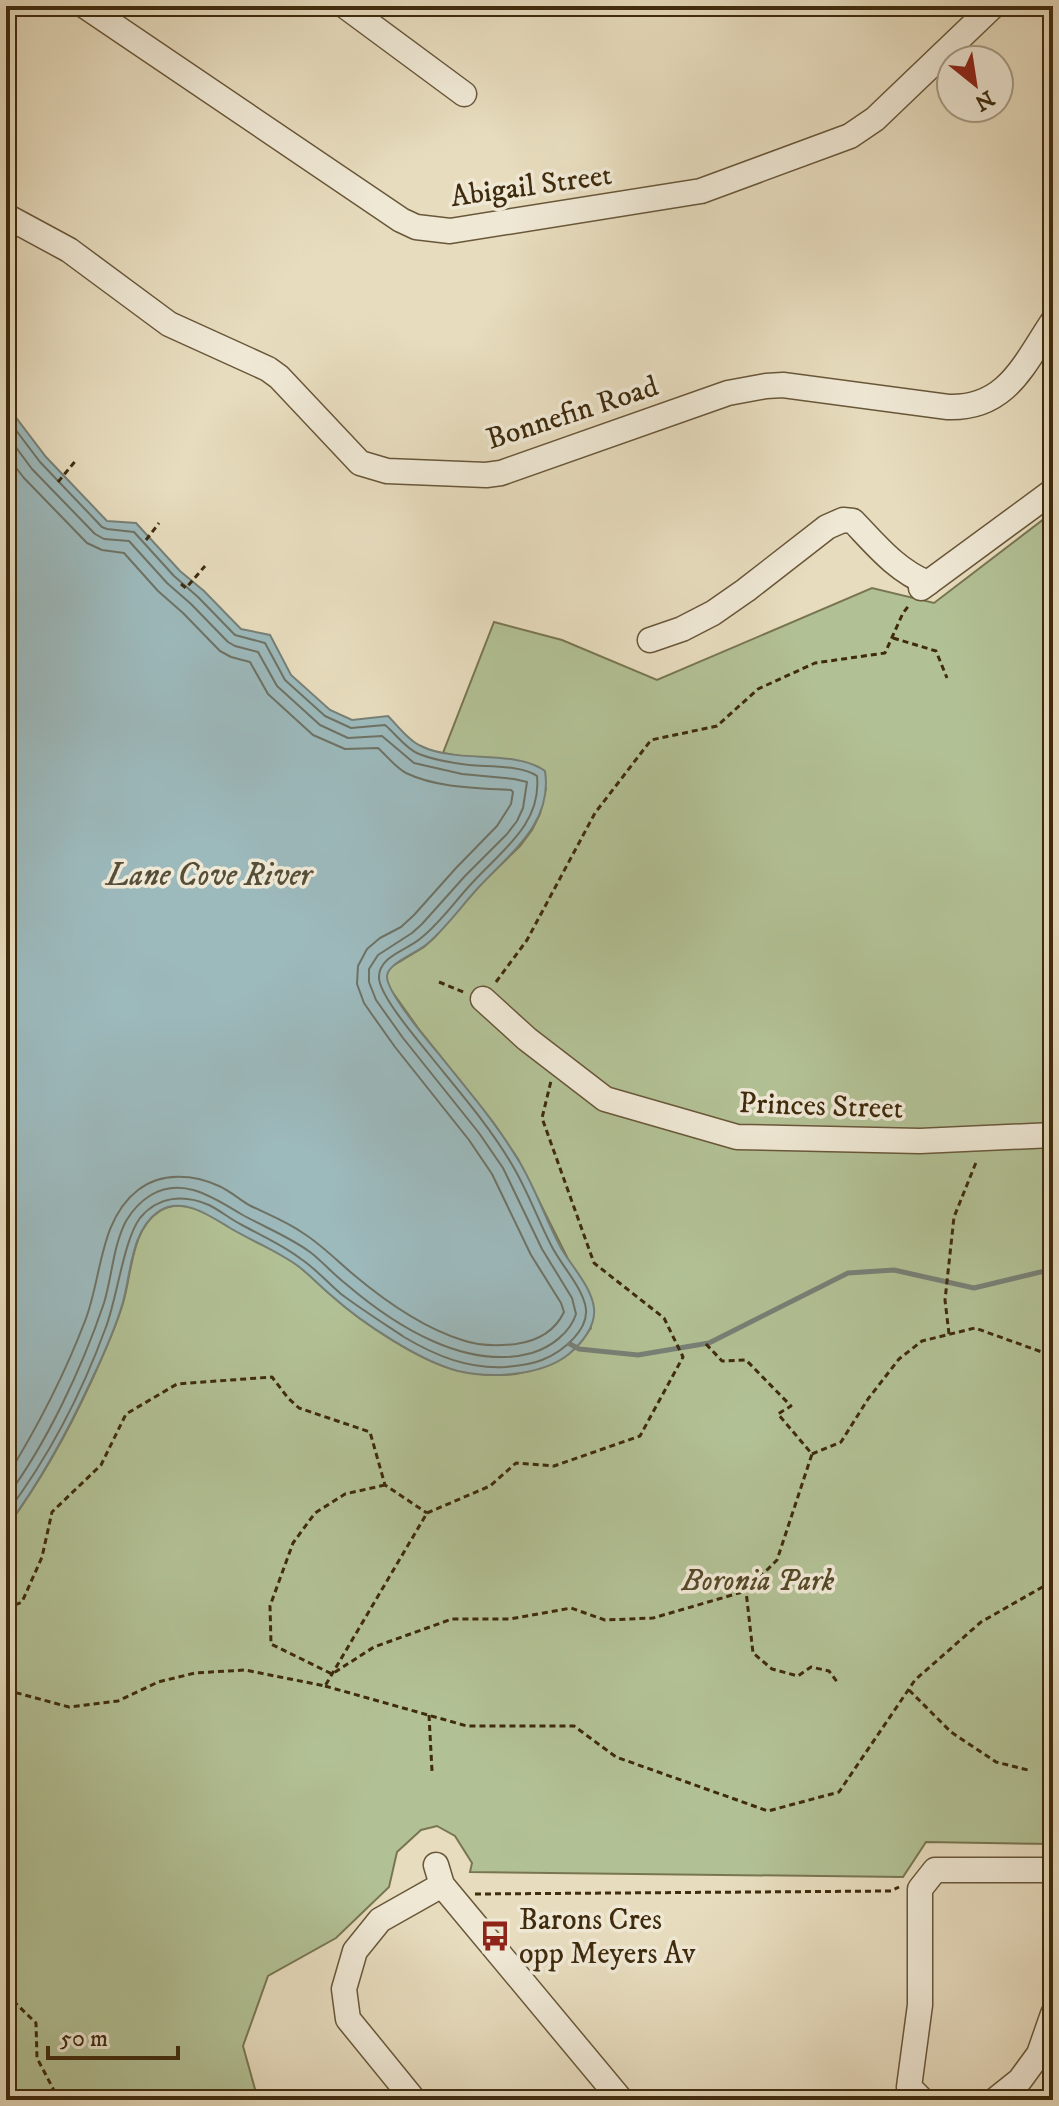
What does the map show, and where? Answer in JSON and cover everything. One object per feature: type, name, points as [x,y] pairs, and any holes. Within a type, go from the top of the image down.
[{"type":"street","name":"Abigail Street","points":[[85,6],[401,220],[416,227],[450,231],[701,191],[850,136],[875,119],[993,6]]},
{"type":"street","points":[[345,6],[464,94]]},
{"type":"street","name":"Bonnefin Road","points":[[6,216],[69,250],[182,331],[268,369],[360,463],[387,471],[501,473],[728,393],[766,386],[801,387],[948,407],[972,406],[995,396],[1006,387],[1053,321]]},
{"type":"street","points":[[650,640],[682,629],[713,613],[827,527],[843,520],[853,521],[901,569],[924,586],[1053,491]]},
{"type":"street","name":"Princes Street","points":[[483,999],[556,1062],[605,1099],[737,1137],[920,1141],[1053,1135]]},
{"type":"street","points":[[922,2100],[909,2087],[920,2005],[920,1889],[935,1870],[1053,1870]]},
{"type":"street","points":[[414,2100],[348,2019],[344,1989],[355,1951],[380,1920],[439,1875],[621,2100]]},
{"type":"street","points":[[995,2100],[1026,2090],[1039,2054],[1047,2049],[1053,2014]]},
{"type":"path","points":[[58,482],[77,459]]},
{"type":"path","points":[[146,540],[159,523]]},
{"type":"path","points":[[181,584],[186,588],[205,566]]},
{"type":"path","points":[[439,982],[483,999],[527,940],[595,813],[651,740],[717,726],[758,689],[815,663],[885,653],[903,613],[924,586]]},
{"type":"path","points":[[893,638],[936,651],[947,678]]},
{"type":"path","points":[[325,1686],[427,1513],[490,1486],[516,1463],[554,1466],[640,1436],[683,1357],[664,1318],[594,1263],[542,1118],[556,1062]]},
{"type":"path","points":[[949,1334],[945,1300],[954,1217],[986,1138]]},
{"type":"path","points":[[332,1674],[374,1647],[452,1619],[510,1619],[571,1608],[605,1620],[653,1618],[746,1591],[777,1560],[812,1454],[841,1442],[868,1399],[899,1359],[922,1341],[975,1328],[1053,1356]]},
{"type":"path","points":[[706,1344],[722,1361],[746,1360],[791,1406],[778,1414],[812,1454]]},
{"type":"path","points":[[6,1609],[22,1602],[42,1557],[52,1512],[101,1465],[126,1414],[177,1384],[272,1377],[299,1408],[370,1432],[385,1485],[427,1513]]},
{"type":"path","points":[[332,1674],[271,1644],[270,1606],[293,1543],[315,1513],[345,1494],[385,1485]]},
{"type":"path","points":[[6,1690],[69,1707],[118,1701],[158,1682],[195,1673],[245,1670],[325,1686],[467,1726],[574,1726],[616,1757],[768,1811],[839,1792],[915,1680],[981,1622],[1053,1581]]},
{"type":"path","points":[[746,1591],[753,1653],[772,1669],[798,1676],[811,1667],[829,1671],[838,1683]]},
{"type":"path","points":[[909,1690],[951,1732],[996,1762],[1028,1770]]},
{"type":"path","points":[[429,1715],[432,1771]]},
{"type":"path","points":[[474,1894],[891,1891],[906,1884]]},
{"type":"path","points":[[6,1994],[36,2023],[37,2058],[59,2100]]},
{"type":"green space","name":"Boronia Park","points":[[1053,512],[1053,1844],[926,1842],[903,1877],[470,1872],[472,1863],[455,1836],[437,1826],[421,1830],[397,1852],[389,1887],[336,1938],[268,1976],[243,2046],[258,2100],[6,2100],[6,1528],[52,1457],[91,1382],[120,1313],[138,1240],[150,1219],[160,1211],[179,1206],[207,1214],[296,1264],[344,1306],[391,1339],[425,1358],[456,1370],[502,1375],[535,1369],[571,1350],[591,1328],[567,1257],[518,1159],[493,1122],[418,1028],[387,981],[391,967],[435,937],[477,888],[520,846],[540,814],[546,788],[466,757],[443,753],[494,622],[562,640],[657,680],[872,588],[934,603]]},
{"type":"water","name":"Lane Cove River","points":[[6,406],[46,457],[107,521],[136,523],[180,571],[241,629],[270,635],[291,675],[330,710],[352,720],[388,716],[412,741],[435,751],[518,760],[545,771],[546,790],[542,806],[527,836],[434,937],[392,967],[387,976],[393,993],[408,1015],[489,1117],[517,1158],[561,1248],[589,1292],[594,1315],[579,1345],[549,1366],[505,1375],[458,1371],[426,1359],[375,1329],[281,1255],[196,1209],[168,1207],[150,1219],[137,1240],[120,1312],[100,1362],[52,1457],[6,1528]]},
{"type":"waterway","points":[[570,1344],[579,1349],[638,1355],[709,1343],[848,1273],[894,1270],[974,1288],[1053,1269]]},
{"type":"place","name":"Barons Cres opp Meyers Av","points":[[495,1936]]}]
